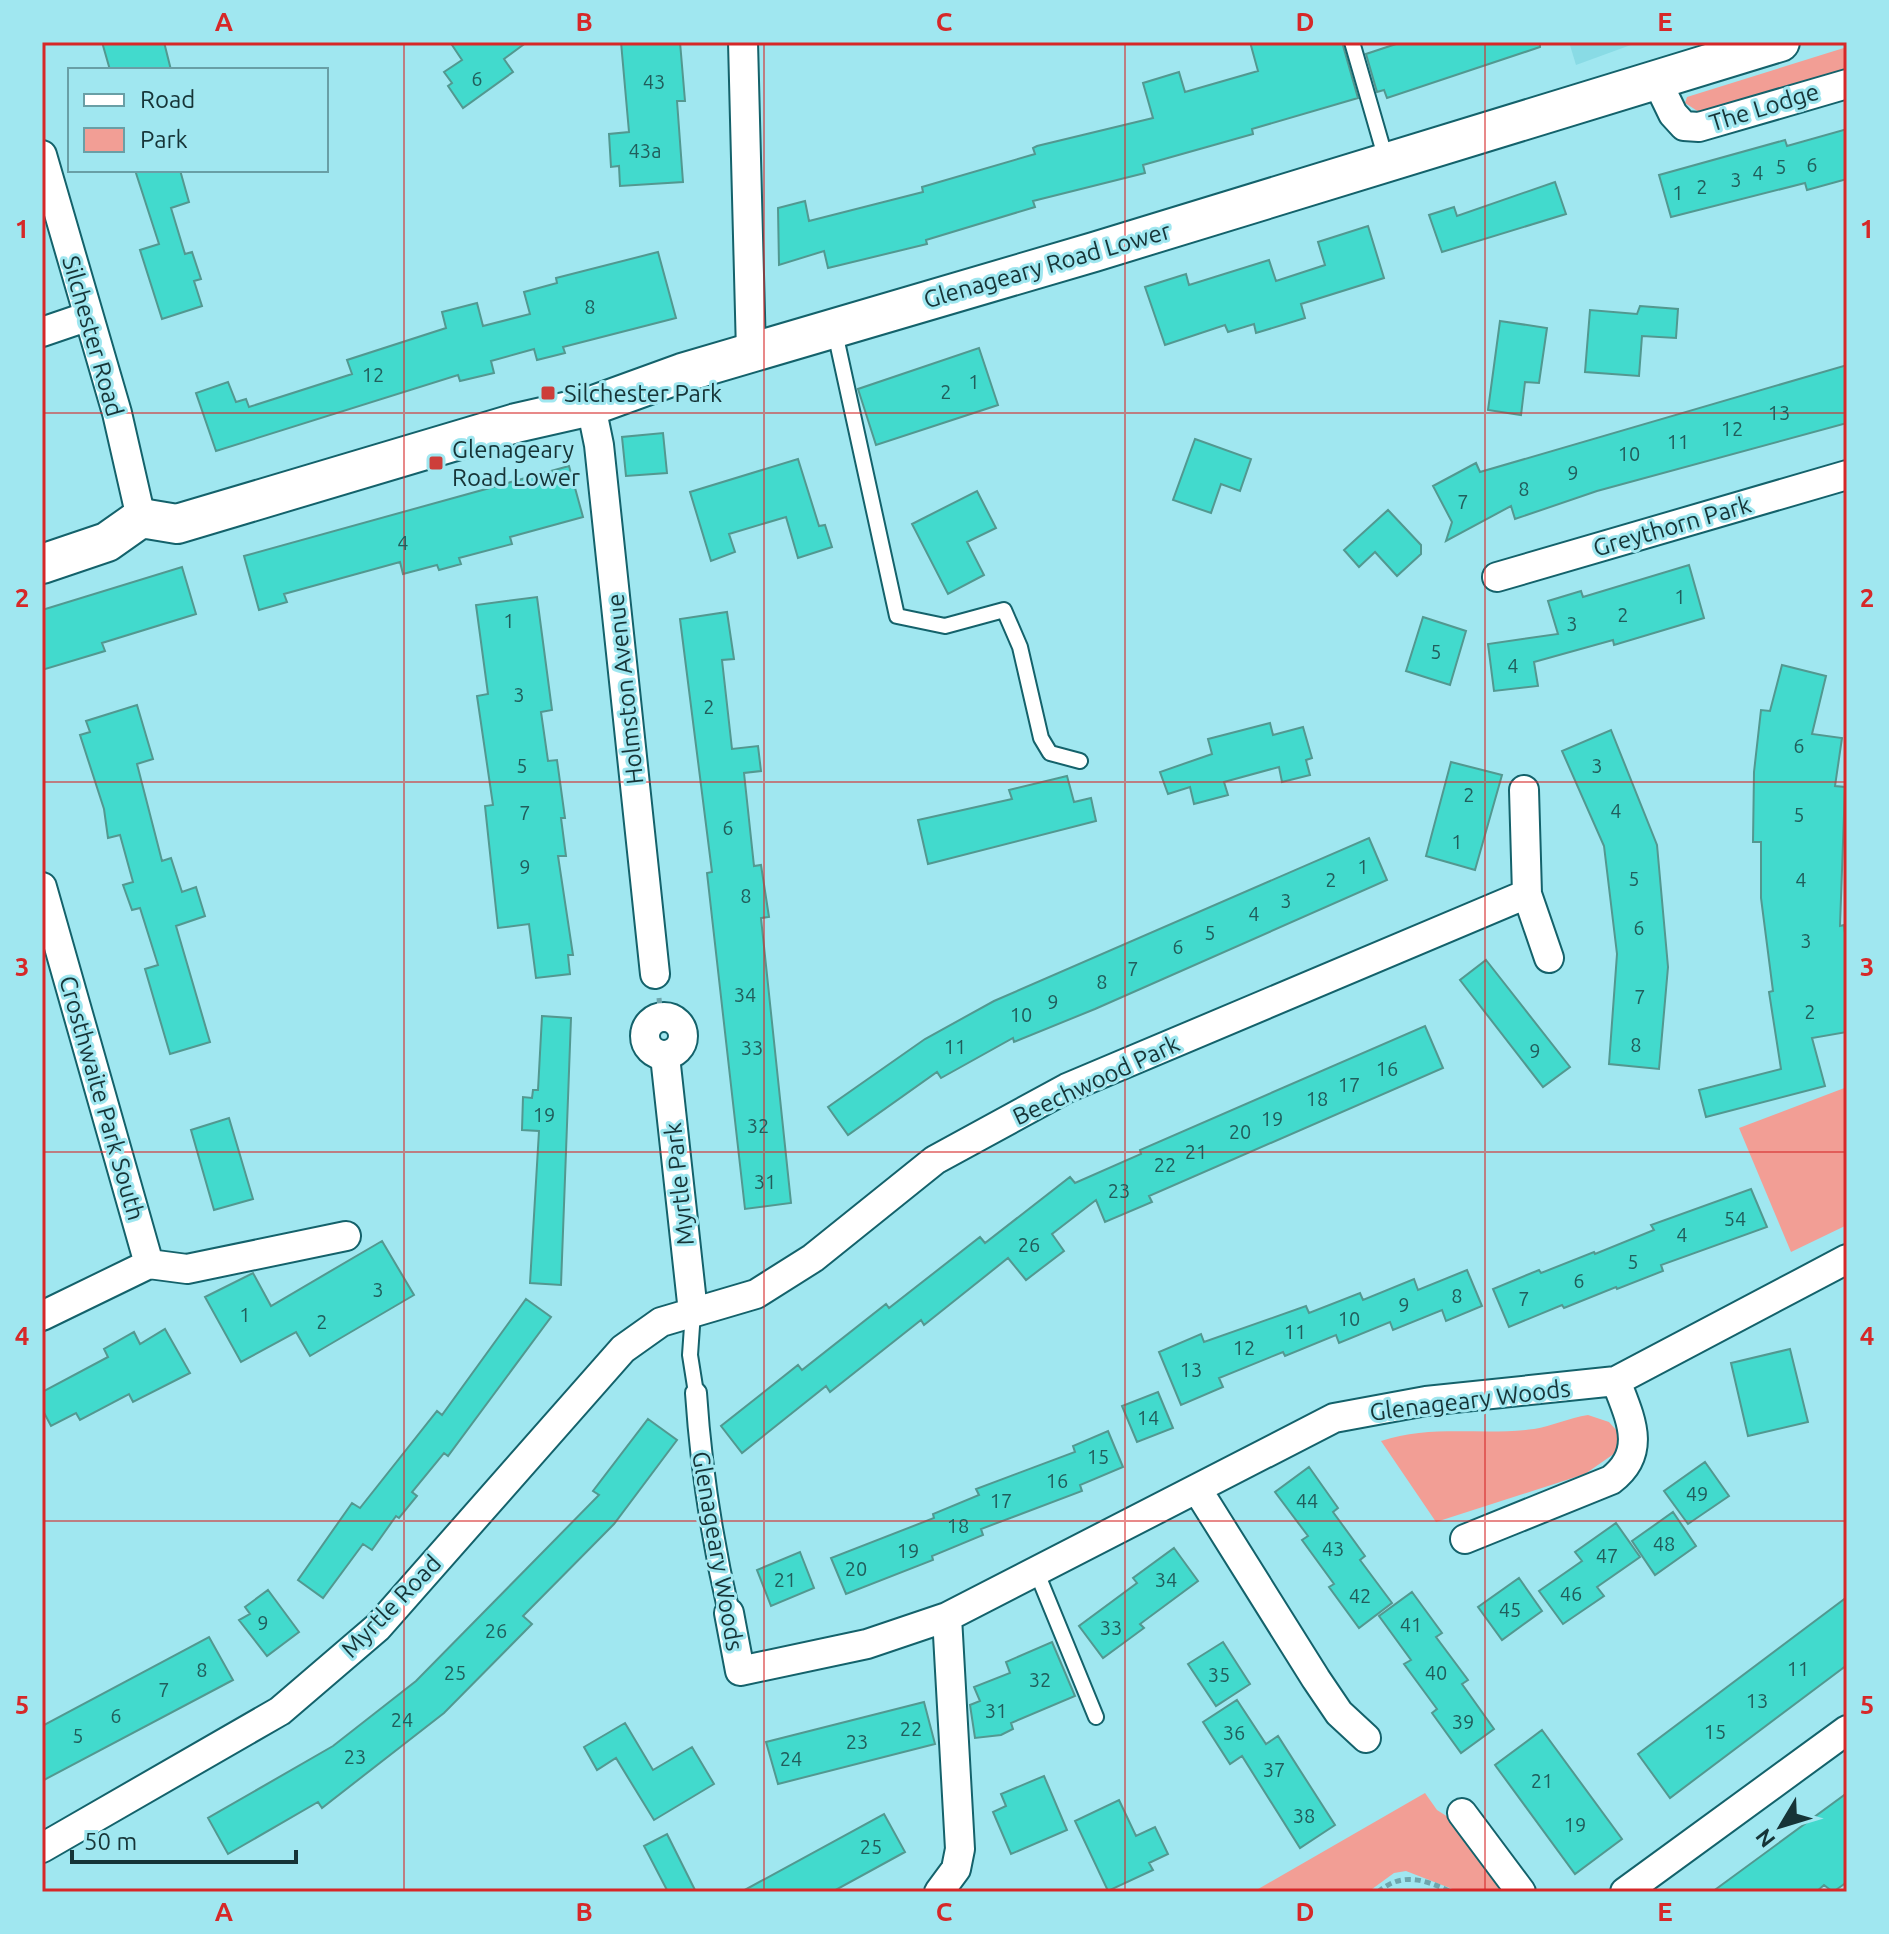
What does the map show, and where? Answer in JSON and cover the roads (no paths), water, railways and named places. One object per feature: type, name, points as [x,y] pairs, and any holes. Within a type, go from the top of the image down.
[{"type":"main road","name":"Glenageary Road Lower","points":[[141,518],[177,524],[516,423],[591,406],[751,352],[1387,163],[1780,42]]},
{"type":"main road","points":[[42,564],[107,542],[141,518]]},
{"type":"street","points":[[743,42],[751,352]]},
{"type":"street","name":"The Lodge","points":[[1657,81],[1673,114],[1684,126],[1699,127],[1847,84]]},
{"type":"street","name":"Silchester Road","points":[[42,155],[86,317],[117,413],[141,518]]},
{"type":"street","points":[[42,332],[86,317]]},
{"type":"street","name":"Holmston Avenue","points":[[591,406],[601,460],[655,974]]},
{"type":"street","name":"Greythorn Park","points":[[1497,577],[1847,475]]},
{"type":"street","points":[[1524,790],[1527,894],[1549,958]]},
{"type":"street","name":"Crosthwaite Park South","points":[[42,887],[149,1264]]},
{"type":"street","name":"Beechwood Park","points":[[693,1312],[756,1294],[813,1258],[935,1160],[1067,1088],[1527,894]]},
{"type":"street","name":"Myrtle Park","points":[[665,1056],[693,1312]]},
{"type":"street","points":[[42,1316],[149,1264],[187,1269],[346,1236]]},
{"type":"street","name":"Glenageary Woods","points":[[696,1393],[700,1463],[712,1540],[740,1671],[867,1644],[947,1617],[1334,1418],[1426,1401],[1616,1381],[1847,1259]]},
{"type":"street","name":"Myrtle Road","points":[[42,1848],[280,1711],[378,1627],[623,1349],[661,1322],[693,1312]]},
{"type":"street","points":[[1465,1539],[1611,1480],[1625,1469],[1634,1436],[1616,1381]]},
{"type":"street","points":[[1197,1489],[1339,1713],[1366,1738]]},
{"type":"street","points":[[939,1892],[956,1869],[960,1849],[947,1617]]},
{"type":"street","points":[[1625,1892],[1847,1730]]},
{"type":"street","points":[[1462,1813],[1521,1892]]},
{"type":"lane","points":[[1352,42],[1387,163]]},
{"type":"lane","points":[[833,327],[897,616],[945,626],[1004,610],[1020,647],[1041,738],[1050,753],[1080,761]]},
{"type":"lane","name":"Glenageary Woods","points":[[693,1312],[690,1355],[696,1393]]},
{"type":"lane","points":[[1037,1573],[1096,1717]]},
{"type":"place","name":"Silchester Park","points":[[548,393]]},
{"type":"place","name":"Glenageary Road Lower","points":[[436,463]]}]
